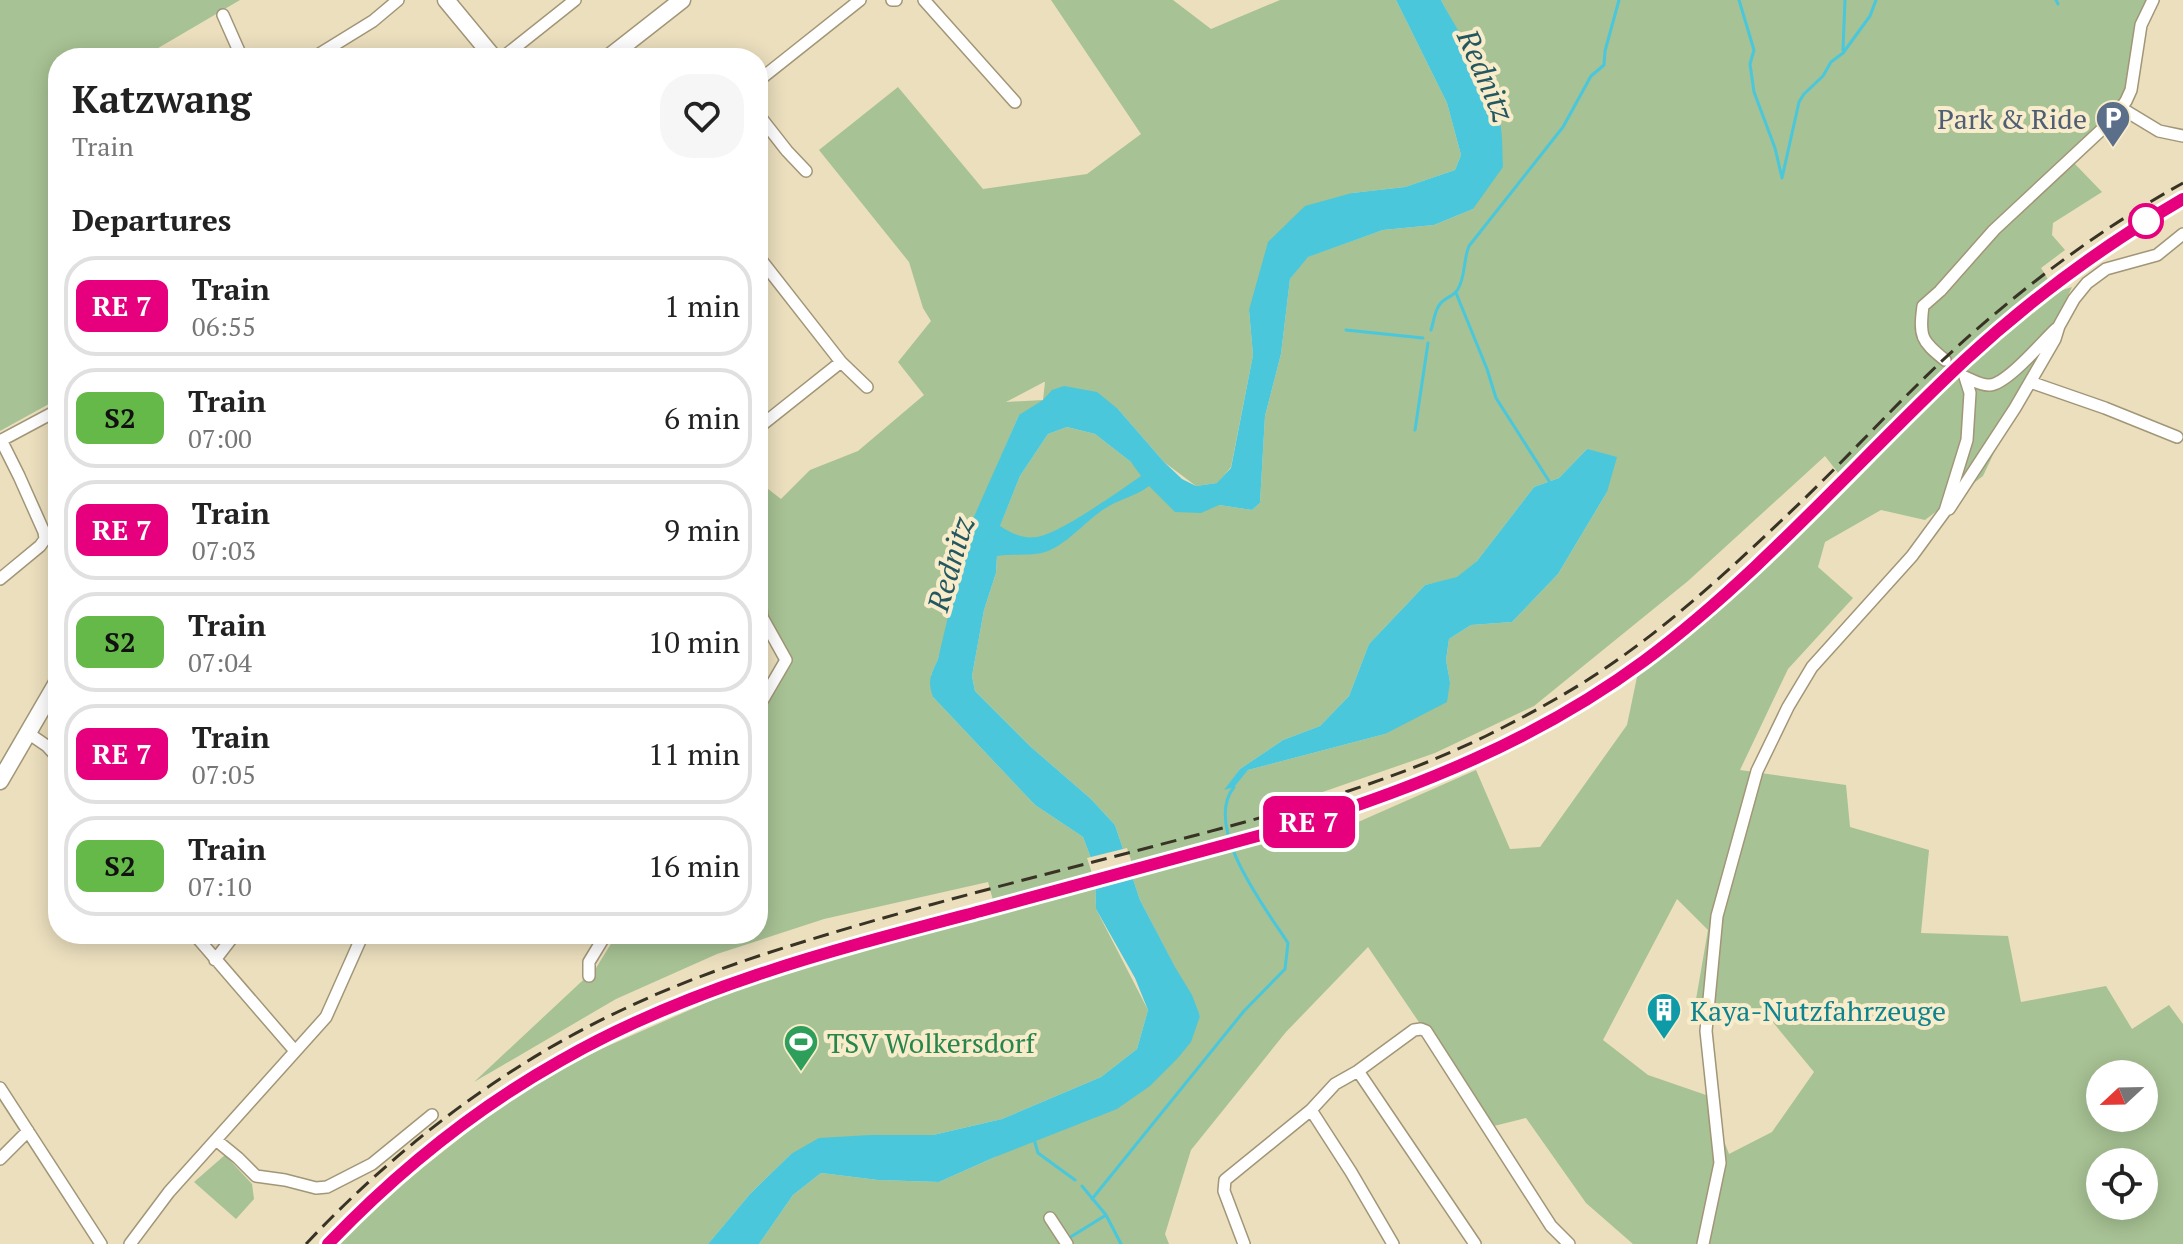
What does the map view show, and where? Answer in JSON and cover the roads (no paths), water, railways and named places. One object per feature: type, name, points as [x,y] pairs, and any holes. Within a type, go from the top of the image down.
[{"type":"main road","points":[[446,0],[486,48]]},
{"type":"main road","points":[[621,48],[682,0]]},
{"type":"main road","points":[[0,781],[48,698]]},
{"type":"street","points":[[329,48],[373,21],[398,0]]},
{"type":"street","points":[[515,48],[575,0]]},
{"type":"street","points":[[768,73],[860,0]]},
{"type":"street","points":[[924,0],[1015,102]]},
{"type":"street","points":[[1945,360],[1928,347],[1920,329],[1923,306],[1994,230],[2102,130],[2121,108],[2131,90],[2141,25],[2153,0]]},
{"type":"street","points":[[223,15],[238,48]]},
{"type":"street","points":[[2121,108],[2159,131],[2183,136]]},
{"type":"street","points":[[768,127],[806,171]]},
{"type":"street","points":[[1945,511],[1955,501],[2030,382],[2074,299],[2087,283],[2098,273],[2157,255],[2183,234]]},
{"type":"street","points":[[768,269],[841,362],[867,387]]},
{"type":"street","points":[[1703,1244],[1720,1163],[1706,1031],[1717,916],[1757,771],[1788,707],[1812,667],[1912,556],[1945,511],[1967,440],[1970,393],[1965,377],[1985,384],[1998,382],[2018,367],[2059,326]]},
{"type":"street","points":[[768,420],[841,362]]},
{"type":"street","points":[[2030,382],[2177,437]]},
{"type":"street","points":[[0,579],[45,539],[1,441],[48,415]]},
{"type":"street","points":[[768,628],[786,660],[768,691]]},
{"type":"street","points":[[28,733],[48,747]]},
{"type":"street","points":[[202,944],[295,1051]]},
{"type":"street","points":[[215,960],[227,944]]},
{"type":"street","points":[[130,1244],[169,1192],[326,1017],[359,944]]},
{"type":"street","points":[[589,976],[589,962],[600,944]]},
{"type":"street","points":[[1244,1244],[1224,1191],[1225,1180],[1311,1110],[1335,1084],[1414,1030],[1421,1029],[1426,1031],[1551,1226],[1569,1244]]},
{"type":"street","points":[[1358,1071],[1475,1244]]},
{"type":"street","points":[[0,1088],[4,1102],[28,1131],[101,1244]]},
{"type":"street","points":[[1311,1110],[1393,1244]]},
{"type":"street","points":[[216,1140],[256,1176],[316,1188],[327,1187],[372,1164],[432,1115]]},
{"type":"street","points":[[0,1159],[28,1131]]},
{"type":"street","points":[[1050,1218],[1067,1244]]},
{"type":"water","points":[[1396,0],[1441,0],[1482,72],[1495,102],[1501,129],[1503,167],[1473,209],[1434,225],[1383,230],[1308,257],[1290,279],[1281,354],[1265,416],[1260,503],[1252,510],[1219,505],[1201,513],[1175,512],[1149,486],[1114,503],[1048,551],[997,556],[996,573],[984,610],[972,676],[975,691],[1115,825],[1140,900],[1192,995],[1200,1016],[1191,1042],[1150,1086],[1117,1109],[939,1182],[878,1180],[821,1173],[793,1195],[759,1244],[708,1244],[750,1194],[791,1154],[819,1138],[933,1135],[1002,1119],[1101,1077],[1137,1049],[1148,1010],[1135,978],[1096,909],[1095,869],[1083,837],[1035,805],[933,697],[931,678],[969,528],[1019,415],[1043,400],[1052,390],[1064,386],[1097,392],[1118,409],[1182,479],[1196,486],[1217,483],[1231,468],[1253,355],[1249,310],[1268,242],[1305,206],[1352,193],[1405,187],[1455,170],[1461,155],[1447,103]],"holes":[[[1067,427],[1095,434],[1131,462],[1141,476],[1089,511],[1046,534],[1026,537],[1000,526],[1020,476],[1048,434]]]},
{"type":"water","points":[[1587,449],[1617,457],[1607,492],[1558,574],[1512,622],[1471,625],[1449,639],[1447,702],[1385,734],[1248,770],[1234,787],[1224,790],[1240,769],[1283,740],[1320,726],[1349,696],[1369,644],[1425,585],[1457,577],[1477,561],[1534,487],[1559,478]]},
{"type":"waterway","points":[[1431,330],[1438,307],[1461,284],[1469,246],[1563,127],[1591,76],[1604,65],[1619,0]]},
{"type":"waterway","points":[[1739,0],[1754,50],[1750,64],[1754,92],[1775,148],[1782,178],[1799,102],[1823,76],[1831,62],[1843,53],[1870,16],[1876,0]]},
{"type":"waterway","points":[[1843,50],[1845,0]]},
{"type":"waterway","points":[[2056,0],[2058,4]]},
{"type":"waterway","points":[[1456,293],[1496,398],[1549,481]]},
{"type":"waterway","points":[[1346,330],[1423,338]]},
{"type":"waterway","points":[[1415,430],[1428,343]]},
{"type":"waterway","points":[[1092,1199],[1244,1011],[1285,969],[1288,943],[1253,889],[1231,845],[1226,804],[1234,787]]},
{"type":"waterway","points":[[1034,1139],[1038,1153],[1075,1180]]},
{"type":"waterway","points":[[1082,1186],[1106,1215],[1121,1244]]},
{"type":"waterway","points":[[1069,1238],[1106,1215]]},
{"type":"tunnel","points":[[1945,360],[1965,377]]},
{"type":"railway","points":[[306,1244],[377,1174],[454,1111],[536,1056],[652,996],[736,964],[852,927],[1321,800],[1446,754],[1549,703],[1636,647],[1710,586],[1803,500],[1931,371],[2000,309],[2102,233],[2183,183]]},
{"type":"railway","points":[[1107,877],[1364,805],[1472,761],[1576,706],[1641,663],[1713,605],[1912,410],[2007,323],[2110,245],[2183,199]]},
{"type":"railway","points":[[948,913],[1118,868]]},
{"type":"railway","points":[[327,1244],[436,1143],[508,1091],[574,1053],[643,1020],[748,977],[960,917]]},
{"type":"train","points":[[328,1244],[430,1149],[505,1094],[562,1059],[681,1004],[788,964],[1361,806],[1444,774],[1546,725],[1642,662],[1746,575],[1943,380],[2025,307],[2071,271],[2183,199]]},
{"type":"place","name":"Park & Ride","points":[[2113,149]]},
{"type":"place","name":"Kaya-Nutzfahrzeuge","points":[[1664,1041]]},
{"type":"place","name":"TSV Wolkersdorf","points":[[801,1073]]},
{"type":"water label","name":"Rednitz","points":[[1486,75]]},
{"type":"water label","name":"Rednitz","points":[[950,564]]}]
